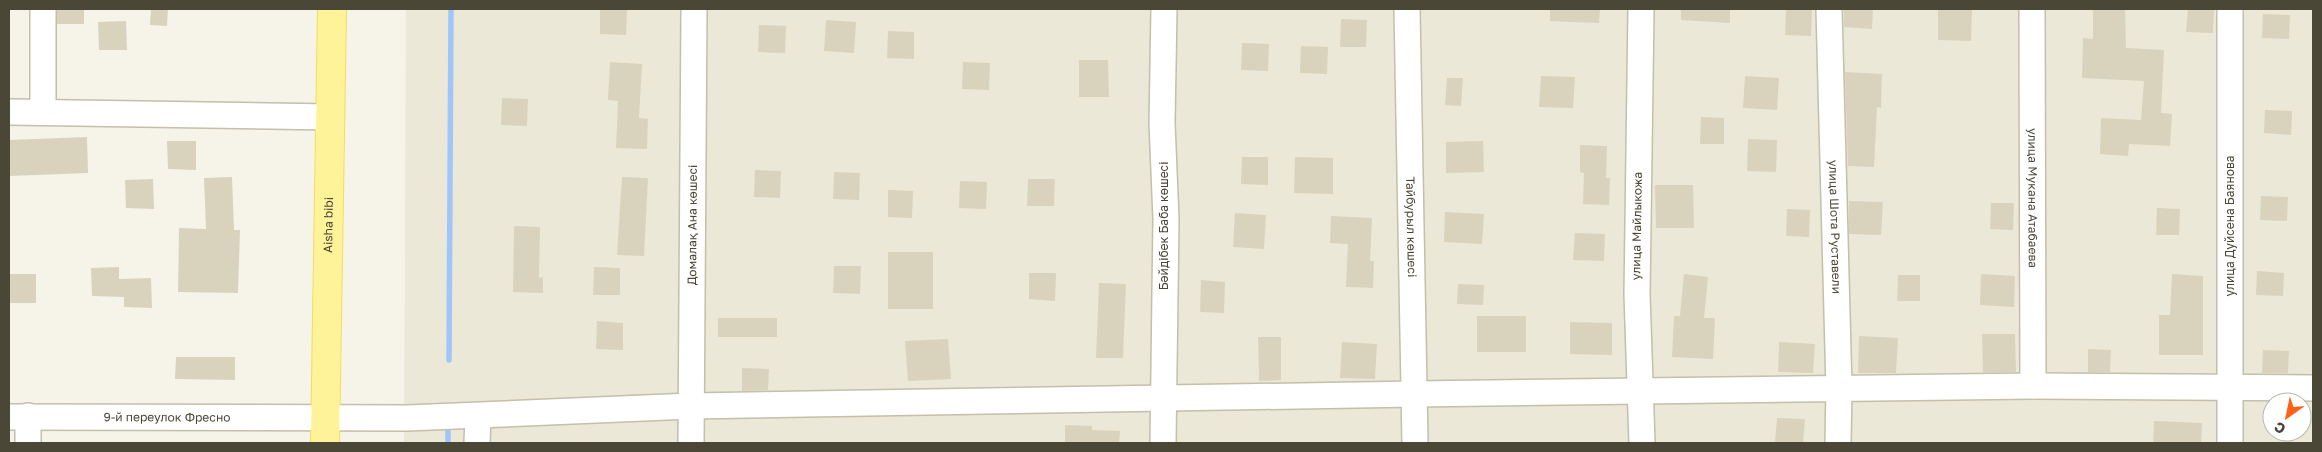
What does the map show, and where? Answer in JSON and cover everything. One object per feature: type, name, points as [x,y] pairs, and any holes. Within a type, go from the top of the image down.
[{"type":"main road","name":"Aisha bibi","points":[[325,430],[332,9]]},
{"type":"street","points":[[43,9],[44,112]]},
{"type":"street","name":"Домалақ Ана көшесі","points":[[691,443],[694,9]]},
{"type":"street","name":"Бәйдібек Баба көшесі","points":[[1163,443],[1166,219],[1162,123],[1164,9]]},
{"type":"street","name":"Тайбурыл көшесі","points":[[1407,9],[1415,443]]},
{"type":"street","name":"улица Майлыкожа","points":[[1641,9],[1636,294],[1642,391],[1642,443]]},
{"type":"street","name":"улица Шота Руставели","points":[[1829,9],[1839,389],[1838,443]]},
{"type":"street","name":"улица Мукана Атабаева","points":[[2032,9],[2033,386]]},
{"type":"street","name":"улица Дуйсена Баянова","points":[[2230,9],[2230,443]]},
{"type":"street","points":[[9,112],[331,117]]},
{"type":"street","name":"9-й переулок Фресно","points":[[18,417],[325,430],[408,418],[691,406],[2033,386],[2313,388]]},
{"type":"street","points":[[471,416],[477,443]]},
{"type":"street","points":[[18,417],[28,443]]},
{"type":"shaded area","points":[[406,9],[2313,9],[2313,443],[404,443]]},
{"type":"building","points":[[57,9],[84,9],[84,24],[57,24]]},
{"type":"building","points":[[151,9],[168,9],[167,26],[150,25]]},
{"type":"building","points":[[600,9],[627,9],[626,35],[600,34]]},
{"type":"building","points":[[1550,9],[1600,9],[1599,23],[1550,21]]},
{"type":"building","points":[[1681,9],[1730,9],[1730,23],[1681,20]]},
{"type":"building","points":[[1786,9],[1812,9],[1811,36],[1785,35]]},
{"type":"building","points":[[1844,9],[1873,9],[1872,29],[1844,27]]},
{"type":"building","points":[[1938,9],[1972,9],[1971,41],[1938,40]]},
{"type":"building","points":[[2093,9],[2125,9],[2126,48],[2164,50],[2161,113],[2172,114],[2170,146],[2129,144],[2128,156],[2100,154],[2101,118],[2141,120],[2144,81],[2082,78],[2083,38],[2093,39]]},
{"type":"building","points":[[2188,9],[2214,9],[2213,33],[2186,32]]},
{"type":"building","points":[[2263,14],[2290,15],[2289,39],[2262,38]]},
{"type":"building","points":[[1341,19],[1367,20],[1366,47],[1340,47]]},
{"type":"building","points":[[826,20],[856,22],[854,53],[824,51]]},
{"type":"building","points":[[126,21],[127,50],[99,50],[98,22]]},
{"type":"building","points":[[759,25],[786,26],[785,53],[758,52]]},
{"type":"building","points":[[888,31],[914,32],[914,59],[887,58]]},
{"type":"building","points":[[1242,43],[1269,44],[1268,71],[1241,70]]},
{"type":"building","points":[[1301,46],[1328,47],[1327,74],[1300,73]]},
{"type":"building","points":[[1079,60],[1108,60],[1109,97],[1079,97]]},
{"type":"building","points":[[610,62],[642,64],[639,118],[648,119],[647,149],[616,148],[618,101],[608,100]]},
{"type":"building","points":[[963,62],[990,63],[989,90],[962,89]]},
{"type":"building","points":[[1845,72],[1882,74],[1881,108],[1877,107],[1874,167],[1848,166]]},
{"type":"building","points":[[1541,76],[1575,77],[1573,108],[1539,107]]},
{"type":"building","points":[[1745,76],[1779,78],[1777,110],[1743,108]]},
{"type":"building","points":[[1447,78],[1463,78],[1461,106],[1445,105]]},
{"type":"building","points":[[502,98],[528,99],[527,126],[501,125]]},
{"type":"building","points":[[2265,110],[2292,111],[2291,135],[2264,133]]},
{"type":"building","points":[[1701,117],[1724,118],[1724,144],[1700,144]]},
{"type":"building","points":[[87,137],[88,173],[10,176],[9,140]]},
{"type":"building","points":[[1748,139],[1777,140],[1776,172],[1747,171]]},
{"type":"building","points":[[167,141],[196,141],[196,170],[168,169]]},
{"type":"building","points":[[1483,141],[1484,172],[1446,173],[1446,142]]},
{"type":"building","points":[[1580,145],[1607,146],[1606,178],[1610,178],[1609,205],[1583,204],[1584,173],[1580,172]]},
{"type":"building","points":[[1242,157],[1268,157],[1268,185],[1241,184]]},
{"type":"building","points":[[1295,157],[1333,158],[1333,194],[1294,193]]},
{"type":"building","points":[[755,170],[781,171],[780,198],[754,197]]},
{"type":"building","points":[[834,172],[860,173],[859,200],[833,199]]},
{"type":"building","points":[[232,177],[234,230],[240,230],[238,293],[178,292],[179,228],[206,229],[204,178]]},
{"type":"building","points":[[622,177],[648,178],[644,256],[617,255]]},
{"type":"building","points":[[153,179],[154,209],[126,208],[125,180]]},
{"type":"building","points":[[1028,179],[1055,179],[1054,206],[1027,206]]},
{"type":"building","points":[[960,181],[987,182],[986,209],[959,208]]},
{"type":"building","points":[[1655,185],[1693,185],[1694,228],[1656,228]]},
{"type":"building","points":[[888,190],[913,191],[912,218],[888,217]]},
{"type":"building","points":[[2261,196],[2288,197],[2287,221],[2260,220]]},
{"type":"building","points":[[1849,201],[1883,202],[1881,235],[1849,234]]},
{"type":"building","points":[[1991,203],[2014,203],[2013,230],[1990,229]]},
{"type":"building","points":[[2157,208],[2180,209],[2179,235],[2156,235]]},
{"type":"building","points":[[1787,209],[1810,210],[1809,237],[1786,236]]},
{"type":"building","points":[[1445,212],[1484,214],[1482,244],[1444,242]]},
{"type":"building","points":[[1235,213],[1266,215],[1264,249],[1233,247]]},
{"type":"building","points":[[1331,216],[1372,218],[1370,261],[1374,261],[1373,288],[1346,287],[1348,244],[1330,243]]},
{"type":"building","points":[[514,226],[540,227],[539,278],[543,277],[543,293],[513,292]]},
{"type":"building","points":[[1575,233],[1605,234],[1604,261],[1573,260]]},
{"type":"building","points":[[888,252],[933,252],[933,309],[888,309]]},
{"type":"building","points":[[834,266],[861,266],[860,294],[833,293]]},
{"type":"building","points":[[119,267],[119,279],[151,278],[152,308],[124,307],[124,297],[92,296],[91,268]]},
{"type":"building","points":[[594,267],[620,268],[620,295],[593,295]]},
{"type":"building","points":[[2257,271],[2284,273],[2283,296],[2256,295]]},
{"type":"building","points":[[1029,273],[1056,273],[1055,301],[1029,299]]},
{"type":"building","points":[[9,274],[36,274],[36,303],[9,303]]},
{"type":"building","points":[[1684,274],[1708,277],[1704,318],[1715,318],[1713,359],[1672,357],[1674,316],[1680,316]]},
{"type":"building","points":[[1981,274],[2015,276],[2014,307],[1980,305]]},
{"type":"building","points":[[2172,274],[2203,276],[2203,355],[2159,355],[2159,315],[2170,315]]},
{"type":"building","points":[[1898,275],[1920,275],[1920,301],[1897,301]]},
{"type":"building","points":[[1201,280],[1225,282],[1224,313],[1200,312]]},
{"type":"building","points":[[1099,283],[1126,284],[1123,358],[1096,358]]},
{"type":"building","points":[[1458,284],[1484,285],[1483,305],[1457,304]]},
{"type":"building","points":[[1477,316],[1526,316],[1526,352],[1477,352]]},
{"type":"building","points":[[718,318],[777,318],[777,337],[718,337]]},
{"type":"building","points":[[597,321],[623,323],[623,350],[596,349]]},
{"type":"building","points":[[1570,322],[1612,323],[1612,355],[1570,354]]},
{"type":"building","points":[[1982,334],[2015,334],[2016,372],[1983,372]]},
{"type":"building","points":[[1859,336],[1898,338],[1896,373],[1858,373]]},
{"type":"building","points":[[1258,337],[1281,337],[1281,380],[1259,381]]},
{"type":"building","points":[[948,339],[951,379],[908,381],[905,341]]},
{"type":"building","points":[[1342,342],[1377,344],[1375,379],[1340,378]]},
{"type":"building","points":[[1779,342],[1815,344],[1813,373],[1778,372]]},
{"type":"building","points":[[2088,349],[2111,350],[2110,372],[2088,372]]},
{"type":"building","points":[[2263,350],[2289,351],[2288,373],[2262,373]]},
{"type":"building","points":[[176,357],[235,357],[235,380],[175,379]]},
{"type":"building","points":[[742,368],[769,369],[768,390],[742,391]]},
{"type":"building","points":[[1777,418],[1805,419],[1803,443],[1775,443]]},
{"type":"building","points":[[2154,421],[2202,423],[2201,443],[2153,443]]},
{"type":"building","points":[[1065,425],[1092,426],[1092,430],[1120,431],[1119,443],[1065,443]]},
{"type":"waterway","points":[[449,360],[451,9]]},
{"type":"waterway","points":[[448,422],[448,443]]}]
